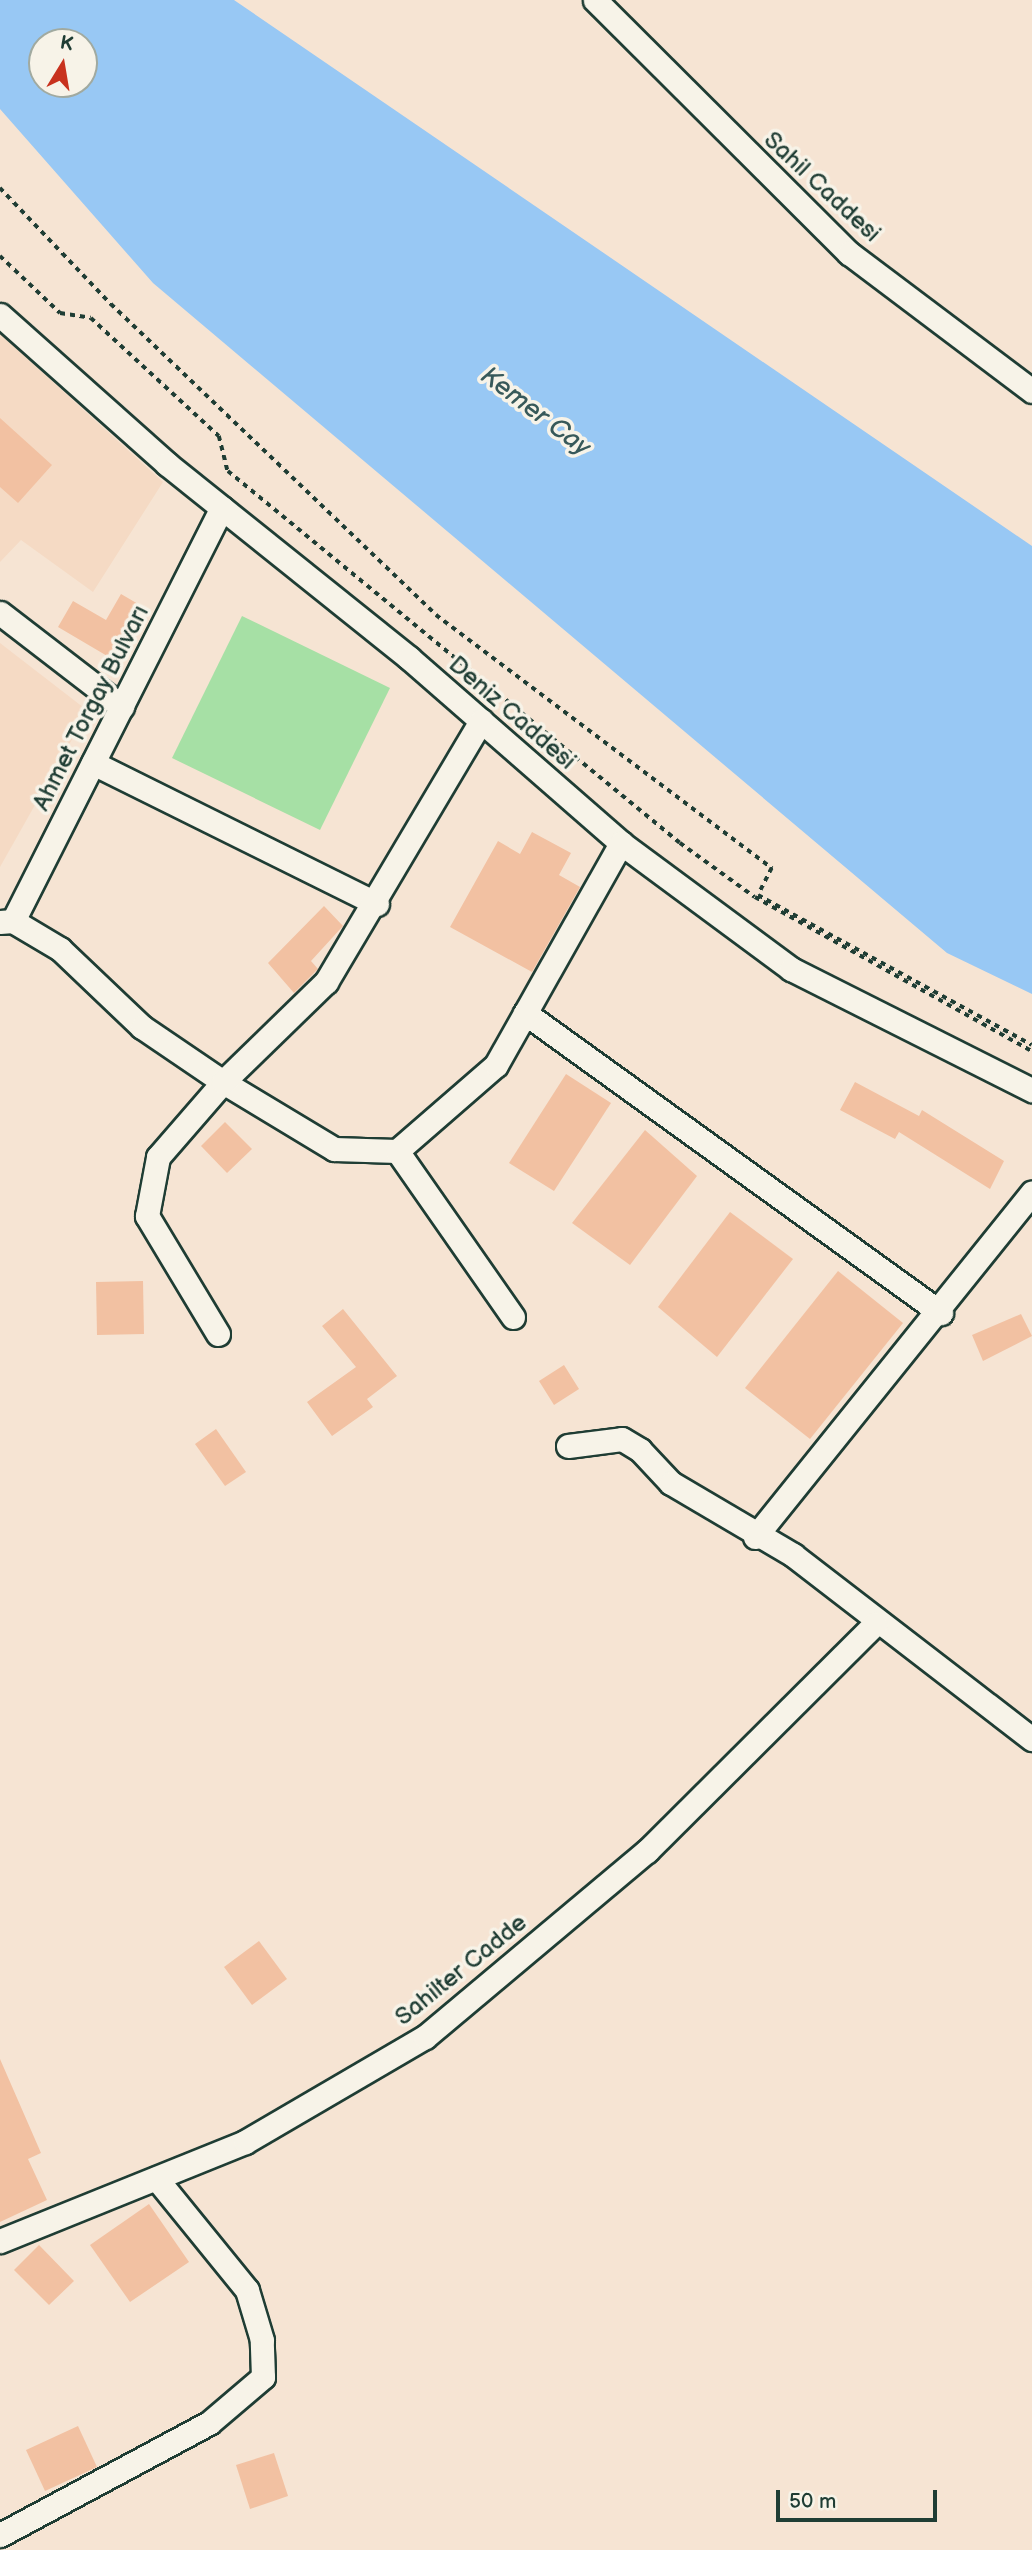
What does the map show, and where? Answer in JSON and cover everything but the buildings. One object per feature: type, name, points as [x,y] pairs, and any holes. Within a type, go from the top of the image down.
[{"type":"street","name":"Sahil Caddesi","points":[[595,0],[849,253],[1032,391]]},
{"type":"street","name":"Deniz Caddesi","points":[[0,315],[222,508],[481,721],[621,843],[791,969],[1032,1090]]},
{"type":"street","name":"Ahmet Torgay Bulvarı","points":[[6,921],[93,763],[222,508]]},
{"type":"street","points":[[0,613],[122,707]]},
{"type":"street","points":[[218,1334],[147,1216],[158,1157],[223,1082],[326,982],[377,904],[481,721]]},
{"type":"street","points":[[93,763],[377,904]]},
{"type":"street","points":[[6,921],[60,949],[142,1027],[223,1082],[334,1149],[397,1151],[496,1065],[621,843]]},
{"type":"street","points":[[525,1013],[941,1313]]},
{"type":"street","points":[[397,1151],[513,1317]]},
{"type":"street","points":[[755,1537],[941,1313],[1032,1192]]},
{"type":"street","points":[[568,1446],[622,1439],[671,1483],[755,1537],[793,1555],[875,1624],[1032,1739]]},
{"type":"street","name":"Sahilter Cadde","points":[[0,2241],[245,2143],[425,2038],[647,1851],[858,1647],[875,1624]]},
{"type":"street","points":[[0,2535],[209,2423],[263,2377],[261,2340],[247,2290],[156,2178]]},
{"type":"path","points":[[0,188],[121,314],[436,615],[772,868],[758,895],[1032,1045]]},
{"type":"path","points":[[0,256],[60,313],[91,318],[219,436],[228,471],[680,843],[755,897],[1032,1051]]},
{"type":"shaded area","points":[[0,334],[163,482],[93,592],[21,540],[0,562]]},
{"type":"shaded area","points":[[0,643],[88,711],[0,867]]},
{"type":"green space","points":[[242,616],[390,688],[320,830],[172,758]]},
{"type":"water","name":"Kemer Cay","points":[[0,0],[234,0],[1032,546],[1032,994],[947,953],[153,283],[0,109]]}]
